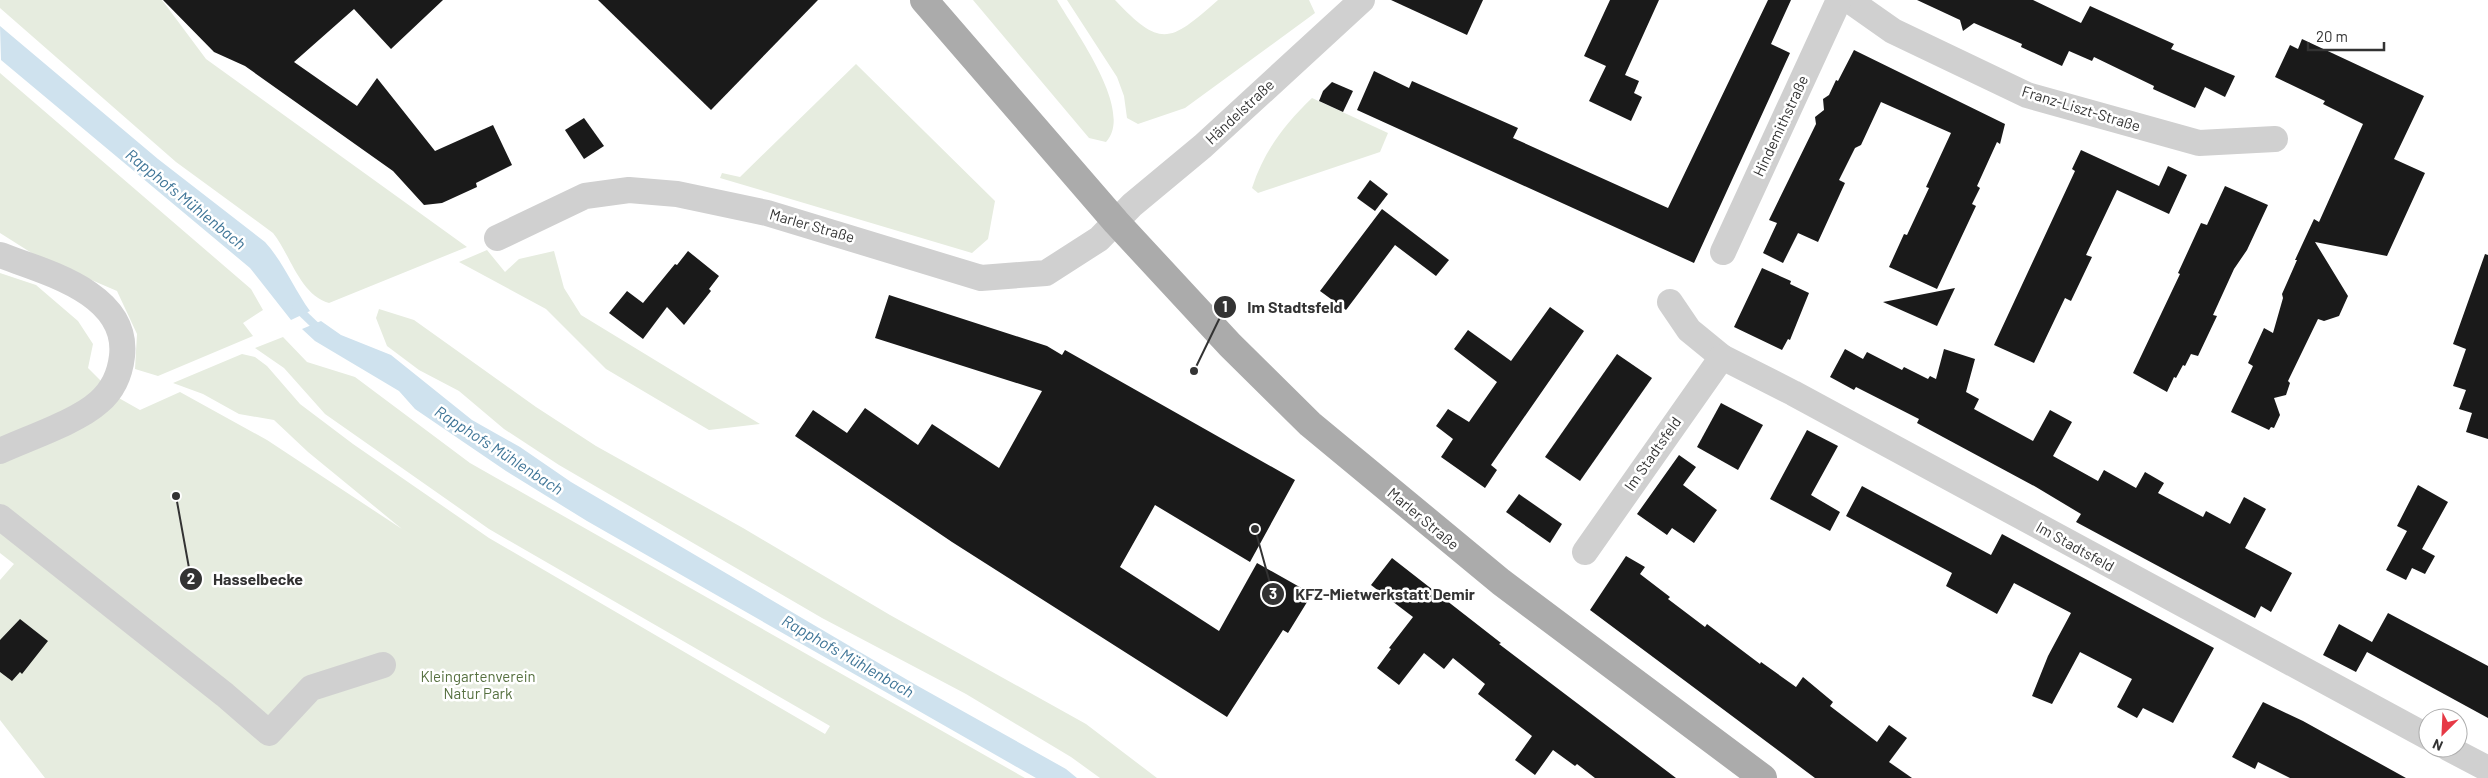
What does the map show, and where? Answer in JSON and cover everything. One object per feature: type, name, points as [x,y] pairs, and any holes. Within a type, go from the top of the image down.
[{"type":"main road","name":"Marler Straße","points":[[924,0],[1116,222],[1230,345],[1310,424],[1501,582],[1763,778]]},
{"type":"street","name":"Händelstraße","points":[[1116,222],[1132,205],[1203,146],[1362,0]]},
{"type":"street","name":"Hindemithstraße","points":[[1723,252],[1839,0]]},
{"type":"street","name":"Franz-Liszt-Straße","points":[[1849,0],[1893,32],[2027,94],[2199,143],[2275,139]]},
{"type":"street","name":"Marler Straße","points":[[497,238],[585,196],[629,190],[677,194],[767,213],[981,278],[1046,273],[1099,239],[1116,222]]},
{"type":"street","points":[[0,255],[48,273],[96,297],[114,318],[120,330],[123,351],[120,371],[107,394],[98,404],[78,416],[0,451]]},
{"type":"street","name":"Im Stadtsfeld","points":[[1670,302],[1689,330],[1722,357],[1793,393],[2418,733]]},
{"type":"street","name":"Im Stadtsfeld","points":[[1585,552],[1722,357]]},
{"type":"street","points":[[0,517],[217,689],[269,733],[310,688],[383,665]]},
{"type":"street","points":[[2467,758],[2488,769]]},
{"type":"green space","points":[[0,0],[162,0],[206,59],[467,247],[329,303],[319,299],[310,292],[296,273],[273,233],[176,162],[0,8]]},
{"type":"green space","points":[[973,0],[1057,0],[1088,50],[1108,91],[1113,111],[1113,128],[1106,142],[1089,138]]},
{"type":"green space","points":[[1067,0],[1115,0],[1144,27],[1156,33],[1166,34],[1177,31],[1189,24],[1218,0],[1309,0],[1315,13],[1185,108],[1138,124],[1127,118],[1124,96],[1117,77]]},
{"type":"green space","points":[[856,64],[995,201],[988,239],[972,253],[720,178],[722,173],[740,177]]},
{"type":"green space","points":[[0,73],[251,289],[263,310],[243,323],[253,336],[158,376],[135,369],[137,334],[117,291],[38,257],[0,233]]},
{"type":"green space","points":[[1312,98],[1388,133],[1380,152],[1258,193],[1252,188],[1269,150],[1292,118]]},
{"type":"green space","points":[[487,250],[505,272],[519,259],[554,251],[564,288],[581,315],[760,424],[709,430],[606,369],[546,309],[459,262]]},
{"type":"green space","name":"Kleingartenverein Natur Park","points":[[0,273],[36,285],[78,321],[93,344],[88,368],[117,397],[140,410],[180,392],[267,440],[402,529],[308,452],[274,420],[239,414],[203,394],[173,383],[242,354],[255,357],[267,366],[300,404],[353,444],[489,538],[825,734],[830,726],[489,529],[325,414],[284,368],[255,348],[283,337],[307,362],[355,377],[470,463],[1025,778],[45,778],[0,720],[0,580],[14,564],[0,553]]},
{"type":"green space","points":[[379,309],[414,320],[536,407],[596,446],[743,528],[890,615],[1086,724],[1157,778],[1100,778],[1071,757],[966,694],[822,618],[559,465],[504,429],[459,391],[419,370],[387,346],[376,318]]},
{"type":"water","points":[[0,26],[158,159],[265,242],[278,259],[310,311],[291,320],[250,268],[1,60]]},
{"type":"water","points":[[321,321],[341,335],[391,355],[472,420],[520,447],[571,482],[916,685],[1066,769],[1077,778],[1036,778],[587,521],[506,471],[415,409],[399,391],[315,341],[302,329]]},
{"type":"building","points":[[163,0],[443,0],[391,49],[354,9],[294,62],[357,106],[377,78],[435,151],[493,125],[512,165],[476,183],[477,187],[442,203],[424,205],[393,171],[245,66],[214,52]]},
{"type":"building","points":[[598,0],[818,0],[711,110]]},
{"type":"building","points":[[1391,0],[1483,0],[1467,35]]},
{"type":"building","points":[[1610,0],[1659,0],[1625,75],[1639,81],[1634,93],[1642,97],[1631,121],[1589,101],[1606,66],[1584,56]]},
{"type":"building","points":[[1768,0],[1791,0],[1771,44],[1790,53],[1694,263],[1357,110],[1374,71],[1409,88],[1412,81],[1518,128],[1513,138],[1668,208]]},
{"type":"building","points":[[1917,0],[2033,0],[2081,23],[2090,6],[2174,44],[2171,49],[2235,76],[2225,97],[2205,87],[2195,108],[2153,89],[2154,86],[2094,57],[2092,61],[2069,51],[2062,66],[2021,47],[2022,44],[1974,23],[1963,31],[1960,20]]},
{"type":"building","points":[[2302,39],[2424,96],[2394,159],[2425,173],[2387,256],[2315,242],[2348,296],[2339,316],[2324,321],[2318,319],[2288,381],[2290,383],[2286,395],[2274,398],[2280,415],[2274,428],[2271,427],[2269,430],[2231,412],[2253,366],[2248,363],[2264,328],[2273,333],[2283,298],[2282,294],[2297,260],[2295,260],[2314,219],[2319,222],[2363,124],[2323,104],[2325,101],[2275,77],[2290,45],[2298,49]]},
{"type":"building","points":[[1854,50],[2005,124],[2000,144],[1997,142],[1977,186],[1980,188],[1972,204],[1976,206],[1937,289],[1889,267],[1904,234],[1907,235],[1929,188],[1926,187],[1951,133],[1881,102],[1861,145],[1855,148],[1839,180],[1845,183],[1818,242],[1798,233],[1783,263],[1763,253],[1777,223],[1769,220],[1816,124],[1815,117],[1824,110],[1823,99],[1829,95],[1836,80],[1838,81]]},
{"type":"building","points":[[1332,82],[1353,91],[1343,112],[1319,101],[1323,91]]},
{"type":"building","points":[[584,118],[604,146],[584,159],[565,130]]},
{"type":"building","points":[[2081,150],[2159,186],[2168,166],[2187,175],[2169,214],[2117,190],[2086,255],[2092,257],[2071,301],[2065,298],[2034,363],[1994,345],[2075,171],[2072,169]]},
{"type":"building","points":[[1370,180],[1388,194],[1375,211],[1357,198]]},
{"type":"building","points":[[2225,186],[2268,205],[2247,250],[2234,269],[2213,315],[2217,316],[2198,356],[2191,354],[2185,366],[2183,365],[2176,378],[2174,377],[2167,392],[2133,373],[2180,274],[2178,273],[2201,223],[2207,225]]},
{"type":"building","points":[[1382,209],[1449,260],[1436,276],[1395,245],[1346,310],[1320,291]]},
{"type":"building","points":[[688,251],[719,276],[709,289],[711,291],[684,325],[667,307],[643,339],[609,313],[627,291],[643,303]]},
{"type":"building","points":[[2485,254],[2488,255],[2488,439],[2466,432],[2472,413],[2459,409],[2466,390],[2453,386],[2466,349],[2453,344]]},
{"type":"building","points":[[1762,268],[1791,281],[1790,284],[1809,293],[1790,340],[1788,339],[1782,350],[1734,327]]},
{"type":"building","points":[[1955,288],[1937,326],[1883,302]]},
{"type":"building","points":[[889,295],[1047,346],[1062,355],[1065,350],[1295,480],[1250,562],[1155,505],[1120,567],[1219,631],[1257,563],[1312,594],[1288,633],[1283,630],[1227,717],[952,542],[795,436],[813,410],[847,433],[865,408],[918,445],[932,424],[999,468],[1042,391],[875,338]]},
{"type":"building","points":[[1550,307],[1584,331],[1491,465],[1497,470],[1485,488],[1441,457],[1453,439],[1436,426],[1448,409],[1469,422],[1497,382],[1454,349],[1468,330],[1511,361]]},
{"type":"building","points":[[1845,349],[1863,359],[1867,352],[1902,370],[1904,367],[1928,379],[1930,376],[1936,379],[1944,349],[1975,359],[1966,392],[1979,399],[1974,409],[2033,441],[2050,410],[2072,422],[2053,456],[2098,481],[2104,470],[2136,488],[2145,472],[2164,483],[2158,493],[2203,517],[2206,511],[2230,524],[2244,497],[2266,509],[2245,548],[2292,573],[2271,612],[2261,606],[2255,618],[2076,522],[2081,514],[2036,487],[1917,423],[1919,419],[1856,387],[1854,390],[1830,377]]},
{"type":"building","points":[[1617,354],[1652,378],[1580,481],[1545,457]]},
{"type":"building","points":[[1721,403],[1763,425],[1738,470],[1697,447]]},
{"type":"building","points":[[1807,430],[1838,446],[1811,495],[1840,512],[1830,531],[1770,499]]},
{"type":"building","points":[[1679,455],[1696,467],[1683,485],[1717,510],[1694,543],[1672,528],[1667,535],[1637,514]]},
{"type":"building","points":[[2418,485],[2448,502],[2422,549],[2435,556],[2425,574],[2412,568],[2406,580],[2386,570],[2407,531],[2397,526]]},
{"type":"building","points":[[1862,486],[1991,555],[2002,534],[2214,648],[2173,723],[2143,708],[2137,718],[2117,707],[2132,679],[2080,652],[2052,704],[2032,696],[2048,656],[2071,613],[2014,583],[1997,614],[1946,586],[1952,573],[1846,516]]},
{"type":"building","points":[[1519,494],[1562,524],[1550,543],[1506,512]]},
{"type":"building","points":[[1626,556],[1645,567],[1640,574],[1670,597],[1668,599],[1705,627],[1707,624],[1760,664],[1761,662],[1796,687],[1803,677],[1833,702],[1830,706],[1877,742],[1889,725],[1907,738],[1889,762],[1912,778],[1815,778],[1590,610]]},
{"type":"building","points":[[1392,558],[1501,643],[1499,644],[1676,778],[1595,778],[1577,764],[1575,766],[1553,750],[1535,775],[1515,760],[1532,736],[1478,694],[1485,684],[1453,658],[1444,669],[1424,653],[1399,685],[1377,668],[1391,649],[1389,648],[1413,617],[1371,585]]},
{"type":"building","points":[[2388,613],[2488,666],[2488,718],[2367,652],[2356,672],[2323,655],[2339,624],[2372,642]]},
{"type":"building","points":[[20,619],[48,641],[22,674],[20,672],[12,681],[0,672],[0,640]]},
{"type":"building","points":[[2263,702],[2303,721],[2406,778],[2290,778],[2258,762],[2255,769],[2232,757]]},
{"type":"waterway","name":"Rapphofs Mühlenbach","points":[[296,307],[320,330]]},
{"type":"place","name":"Im Stadtsfeld","points":[[1194,371]]},
{"type":"place","name":"Hasselbecke","points":[[176,496]]},
{"type":"place","name":"KFZ-Mietwerkstatt Demir","points":[[1255,529]]}]
